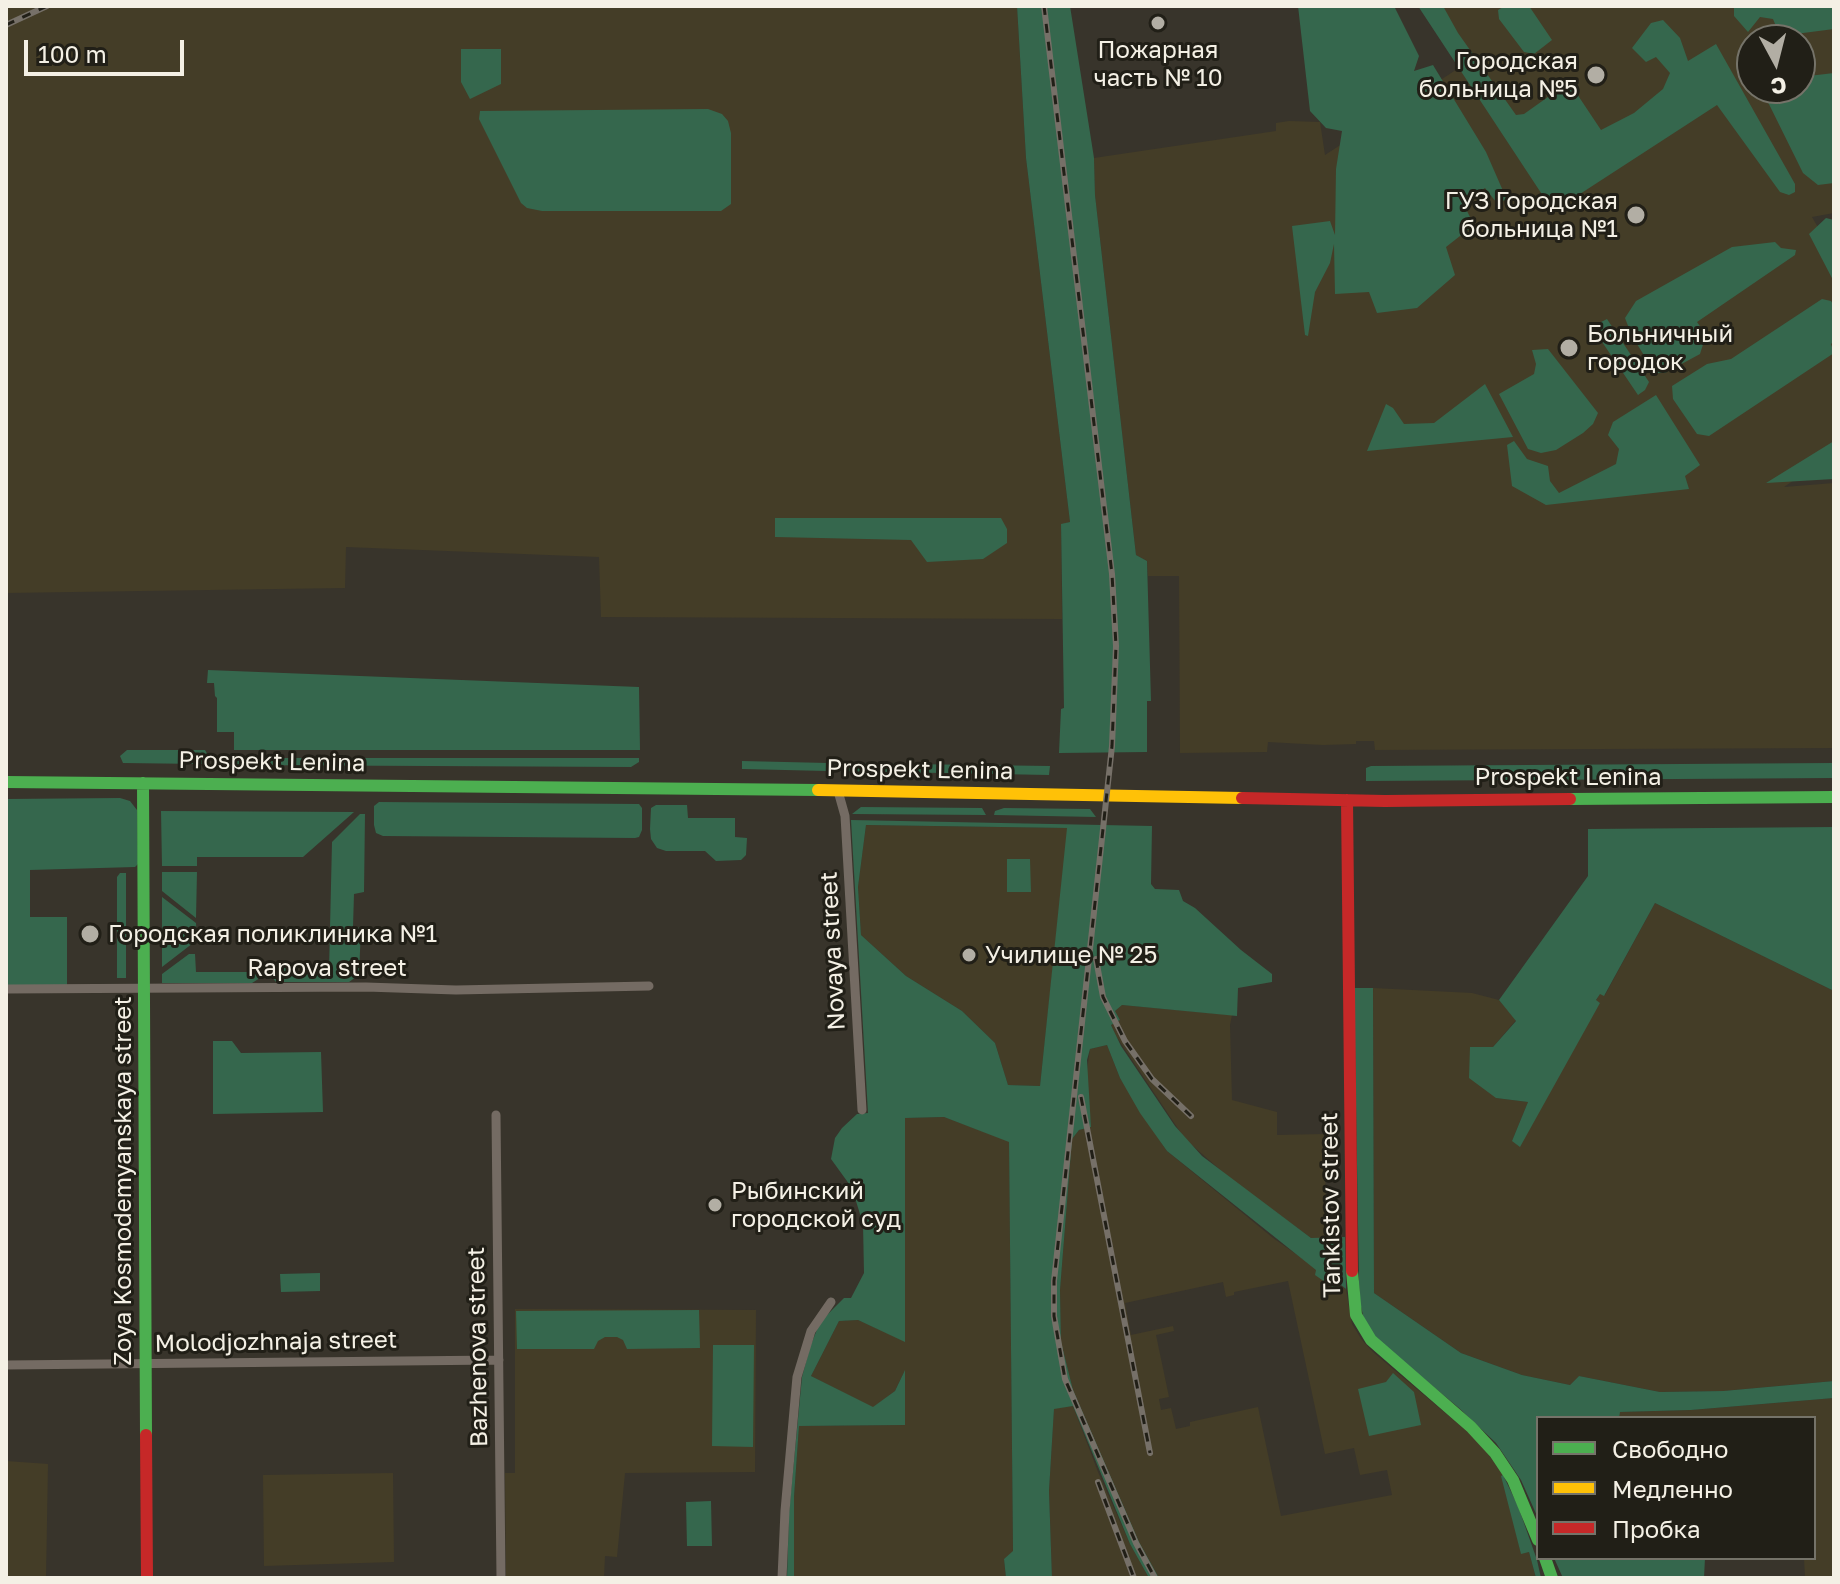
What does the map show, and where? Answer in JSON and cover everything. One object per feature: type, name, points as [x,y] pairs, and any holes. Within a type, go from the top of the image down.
[{"type":"main road","name":"Prospekt Lenina","points":[[6,782],[1347,800],[1834,797]]},
{"type":"main road","name":"Zoya Kosmodemyanskaya street","points":[[143,783],[147,1578]]},
{"type":"main road","name":"Tankistov street","points":[[1347,800],[1352,1292],[1356,1315],[1371,1340],[1471,1427],[1495,1453],[1513,1480],[1536,1535]]},
{"type":"street","name":"Novaya street","points":[[838,791],[845,816],[862,1110]]},
{"type":"street","name":"Rapova street","points":[[6,989],[366,987],[456,990],[649,986]]},
{"type":"street","name":"Bazhenova street","points":[[496,1115],[501,1578]]},
{"type":"street","points":[[782,1578],[797,1377],[811,1331],[831,1302]]},
{"type":"street","name":"Molodjozhnaja street","points":[[6,1365],[499,1360]]},
{"type":"shaded area","points":[[6,6],[1017,6],[1026,158],[1070,522],[1061,525],[1062,619],[601,617],[599,557],[346,547],[345,588],[6,593]]},
{"type":"shaded area","points":[[1424,6],[1834,6],[1834,213],[1812,217],[1834,255],[1834,453],[1784,487],[1834,483],[1834,748],[1375,750],[1374,741],[1356,741],[1356,744],[1323,745],[1268,742],[1267,752],[1180,753],[1179,576],[1148,576],[1147,561],[1136,555],[1095,195],[1094,158],[1276,131],[1276,123],[1289,121],[1320,122],[1325,155],[1462,66]]},
{"type":"shaded area","name":"Училище № 25","points":[[866,825],[1068,828],[1040,1086],[1008,1085],[995,1043],[962,1011],[906,976],[861,935],[858,887]]},
{"type":"shaded area","points":[[1655,903],[1834,991],[1834,1381],[1723,1391],[1660,1392],[1579,1376],[1570,1385],[1522,1375],[1461,1353],[1374,1293],[1373,988],[1472,993],[1499,1000],[1516,1020],[1493,1047],[1496,1098],[1528,1102],[1512,1141],[1600,1003],[1596,1001],[1600,993],[1605,995]]},
{"type":"shaded area","points":[[1122,1005],[1232,1015],[1232,1100],[1277,1112],[1277,1135],[1324,1134],[1327,1238],[1311,1238],[1233,1181],[1185,1139],[1116,1036],[1111,1025],[1120,1020],[1115,1011]]},
{"type":"shaded area","points":[[1107,1045],[1120,1078],[1167,1151],[1273,1238],[1346,1289],[1352,1324],[1362,1340],[1486,1451],[1503,1475],[1521,1553],[1529,1552],[1536,1578],[1159,1578],[1139,1542],[1073,1390],[1061,1342],[1060,1290],[1072,1139],[1079,1130],[1091,1127],[1086,1077],[1090,1049]],"holes":[[[1288,1281],[1325,1454],[1354,1448],[1360,1475],[1387,1470],[1392,1495],[1281,1516],[1258,1407],[1190,1422],[1190,1426],[1176,1429],[1171,1408],[1161,1410],[1159,1399],[1169,1397],[1156,1335],[1174,1331],[1173,1326],[1131,1335],[1125,1303],[1223,1282],[1226,1297],[1234,1295],[1234,1292]]]},
{"type":"shaded area","points":[[944,1117],[1009,1141],[1013,1552],[1004,1559],[1006,1578],[794,1578],[794,1497],[799,1426],[905,1425],[904,1372],[895,1391],[873,1408],[811,1376],[839,1321],[858,1320],[905,1341],[905,1118]]},
{"type":"shaded area","points":[[515,1309],[756,1310],[755,1472],[625,1473],[617,1557],[605,1556],[604,1578],[506,1578],[505,1473],[515,1473]]},
{"type":"shaded area","points":[[1834,1398],[1834,1578],[1805,1578],[1804,1560],[1816,1560],[1816,1416],[1619,1416],[1619,1412],[1691,1410]]},
{"type":"shaded area","points":[[1073,1406],[1098,1472],[1149,1578],[1052,1578],[1049,1491],[1054,1408]]},
{"type":"shaded area","points":[[6,1461],[48,1464],[46,1578],[6,1578]]},
{"type":"shaded area","points":[[393,1473],[394,1562],[264,1566],[263,1475]]},
{"type":"green space","points":[[1017,6],[1070,6],[1094,158],[1095,195],[1136,555],[1147,561],[1151,701],[1147,701],[1147,752],[1059,753],[1061,709],[1064,708],[1061,524],[1070,522],[1026,158]]},
{"type":"green space","points":[[1298,6],[1394,6],[1419,56],[1414,71],[1433,65],[1486,152],[1507,200],[1496,202],[1485,188],[1463,203],[1474,225],[1446,247],[1455,275],[1417,308],[1377,313],[1369,292],[1335,294],[1334,244],[1330,263],[1315,292],[1308,336],[1305,335],[1292,226],[1330,221],[1335,235],[1336,169],[1342,131],[1326,128],[1310,111]]},
{"type":"green space","points":[[1418,6],[1443,6],[1458,33],[1516,115],[1524,114],[1569,82],[1601,130],[1634,113],[1663,89],[1670,73],[1656,57],[1646,62],[1632,48],[1651,23],[1663,20],[1680,38],[1688,61],[1716,44],[1736,79],[1736,104],[1750,104],[1795,184],[1795,192],[1789,195],[1780,192],[1717,105],[1563,205],[1547,202]]},
{"type":"green space","points":[[1505,6],[1529,6],[1552,40],[1534,54],[1524,52],[1499,19],[1498,10]]},
{"type":"green space","points":[[1734,6],[1834,6],[1834,29],[1816,31],[1816,24],[1775,24],[1773,19],[1760,17],[1754,24],[1741,24],[1734,16]]},
{"type":"green space","points":[[461,49],[501,49],[501,84],[470,99],[461,82]]},
{"type":"green space","points":[[1834,73],[1834,183],[1818,185],[1803,173],[1769,104],[1816,104],[1816,75]]},
{"type":"green space","points":[[708,109],[722,114],[728,121],[731,133],[731,204],[721,211],[542,211],[527,208],[521,203],[479,119],[480,111]]},
{"type":"green space","points":[[1826,218],[1834,220],[1834,282],[1809,234]]},
{"type":"green space","points":[[1775,242],[1781,248],[1796,250],[1795,255],[1697,322],[1706,335],[1700,354],[1665,373],[1655,373],[1632,336],[1625,318],[1636,301],[1732,247]]},
{"type":"green space","points":[[1822,299],[1831,301],[1834,306],[1834,341],[1831,344],[1834,353],[1709,436],[1697,434],[1673,399],[1672,386],[1707,364],[1731,359]]},
{"type":"green space","points":[[1607,319],[1649,382],[1638,395],[1596,333],[1597,324]]},
{"type":"green space","points":[[1548,349],[1598,413],[1593,424],[1583,433],[1556,450],[1541,453],[1528,449],[1499,394],[1534,374],[1536,364],[1532,350]]},
{"type":"green space","points":[[1485,384],[1513,437],[1367,451],[1386,404],[1393,408],[1404,424],[1434,423]]},
{"type":"green space","points":[[1656,395],[1700,465],[1685,476],[1689,489],[1546,505],[1512,486],[1507,445],[1514,441],[1527,459],[1548,466],[1550,481],[1559,493],[1616,464],[1619,449],[1608,435],[1613,422]]},
{"type":"green space","points":[[1834,441],[1834,479],[1766,483]]},
{"type":"green space","points":[[775,518],[1001,518],[1007,529],[1007,543],[983,559],[927,562],[911,540],[775,537]]},
{"type":"green space","points":[[208,670],[639,687],[640,750],[234,750],[234,732],[217,732],[217,698],[214,683],[207,683]]},
{"type":"green space","points":[[127,750],[205,750],[209,757],[202,764],[123,763],[120,756]]},
{"type":"green space","points":[[217,758],[639,758],[639,762],[631,767],[224,765]]},
{"type":"green space","points":[[742,761],[828,763],[827,771],[742,769]]},
{"type":"green space","points":[[835,763],[1050,766],[1049,775],[835,771]]},
{"type":"green space","points":[[1834,763],[1834,778],[1366,781],[1366,768],[1371,766]]},
{"type":"green space","points":[[120,798],[130,801],[137,810],[138,864],[135,867],[30,870],[30,917],[67,917],[67,985],[6,986],[6,799]]},
{"type":"green space","points":[[379,802],[639,804],[642,808],[642,830],[635,838],[383,836],[376,833],[374,825],[374,806]]},
{"type":"green space","points":[[656,805],[687,805],[688,818],[735,818],[735,837],[747,838],[746,855],[741,860],[716,861],[705,851],[666,851],[657,848],[651,839],[650,829],[651,808]]},
{"type":"green space","points":[[861,807],[982,808],[986,815],[852,814]]},
{"type":"green space","points":[[1004,808],[1090,809],[1096,817],[994,815],[995,811]]},
{"type":"green space","points":[[161,811],[354,812],[303,857],[197,857],[197,866],[162,866]]},
{"type":"green space","points":[[360,814],[365,814],[364,892],[354,894],[353,927],[361,928],[359,975],[349,982],[276,982],[271,976],[271,964],[288,963],[289,971],[329,971],[332,842]]},
{"type":"green space","points":[[851,820],[1152,826],[1151,884],[1155,889],[1179,890],[1183,901],[1272,974],[1272,982],[1238,988],[1237,1016],[1122,1005],[1115,1011],[1120,1020],[1111,1025],[1121,1046],[1175,1126],[1202,1156],[1311,1238],[1345,1237],[1346,1289],[1341,1285],[1335,1289],[1315,1275],[1316,1270],[1167,1151],[1120,1078],[1107,1045],[1090,1049],[1087,1060],[1091,1127],[1079,1130],[1072,1139],[1060,1290],[1061,1342],[1073,1390],[1139,1542],[1159,1578],[1149,1578],[1130,1544],[1073,1406],[1054,1409],[1049,1491],[1052,1578],[1006,1578],[1004,1559],[1013,1551],[1009,1142],[944,1117],[905,1118],[905,1342],[858,1320],[839,1321],[811,1376],[873,1407],[895,1391],[905,1370],[905,1425],[799,1426],[794,1497],[794,1578],[787,1578],[789,1513],[802,1377],[820,1322],[844,1298],[851,1298],[864,1273],[863,1224],[852,1188],[831,1159],[835,1138],[842,1128],[857,1114],[868,1113]],"holes":[[[866,825],[1067,828],[1040,1086],[1008,1085],[995,1043],[962,1011],[906,976],[861,935],[858,887]]]},
{"type":"green space","points":[[1834,827],[1834,991],[1655,903],[1604,996],[1600,994],[1596,1000],[1600,1003],[1520,1147],[1512,1141],[1528,1102],[1496,1098],[1469,1078],[1470,1047],[1493,1047],[1516,1021],[1499,1000],[1588,876],[1588,829]]},
{"type":"green space","points":[[1007,859],[1030,859],[1031,892],[1007,892]]},
{"type":"green space","points":[[162,872],[197,872],[196,918],[162,891]]},
{"type":"green space","points":[[120,873],[126,873],[126,978],[117,978],[117,877]]},
{"type":"green space","points":[[162,897],[196,923],[197,940],[162,967]]},
{"type":"green space","points":[[189,954],[195,954],[196,972],[260,972],[260,978],[252,983],[162,983],[162,974]]},
{"type":"green space","points":[[1354,988],[1373,988],[1374,1293],[1461,1353],[1522,1375],[1570,1385],[1579,1376],[1660,1392],[1723,1391],[1834,1381],[1834,1398],[1691,1410],[1620,1412],[1619,1416],[1536,1416],[1536,1514],[1521,1480],[1496,1443],[1375,1338],[1365,1323],[1359,1282]]},
{"type":"green space","points":[[213,1041],[232,1041],[241,1053],[321,1052],[323,1112],[213,1114]]},
{"type":"green space","points":[[320,1273],[320,1291],[281,1292],[280,1274]]},
{"type":"green space","points":[[699,1310],[700,1348],[627,1349],[623,1340],[605,1337],[598,1341],[594,1349],[517,1349],[516,1311]]},
{"type":"green space","points":[[713,1345],[754,1345],[753,1447],[712,1446]]},
{"type":"green space","points":[[1393,1373],[1414,1392],[1421,1425],[1369,1436],[1358,1389],[1386,1382]]},
{"type":"green space","points":[[1501,1476],[1518,1506],[1541,1578],[1536,1578],[1529,1552],[1521,1554]]},
{"type":"green space","points":[[711,1501],[712,1546],[687,1546],[686,1502]]},
{"type":"green space","points":[[1555,1560],[1705,1560],[1704,1578],[1563,1578]]},
{"type":"railway","points":[[6,25],[47,6]]},
{"type":"railway","points":[[1044,6],[1112,574],[1116,646],[1112,746],[1054,1281],[1054,1316],[1065,1379],[1136,1543],[1155,1578]]},
{"type":"railway","points":[[1096,959],[1103,997],[1125,1041],[1152,1079],[1191,1116]]},
{"type":"railway","points":[[1081,1097],[1150,1453]]},
{"type":"railway","points":[[1098,1482],[1134,1578]]},
{"type":"traffic: fast","points":[[6,782],[818,790]]},
{"type":"traffic: fast","points":[[143,783],[146,1435]]},
{"type":"traffic: fast","points":[[1570,799],[1834,797]]},
{"type":"traffic: fast","points":[[1352,1271],[1356,1315],[1371,1340],[1471,1427],[1495,1453],[1513,1480],[1536,1535]]},
{"type":"traffic: fast","points":[[1546,1560],[1552,1578]]},
{"type":"traffic: slow","points":[[818,790],[1242,798]]},
{"type":"traffic: jam","points":[[1242,798],[1385,801],[1570,799]]},
{"type":"traffic: jam","points":[[1347,800],[1352,1271]]},
{"type":"traffic: jam","points":[[146,1435],[147,1578]]},
{"type":"place","name":"Пожарная часть № 10","points":[[1158,23]]},
{"type":"place","name":"Городская больница №5","points":[[1596,75]]},
{"type":"place","name":"ГУЗ Городская больница №1","points":[[1636,215]]},
{"type":"place","name":"Больничный городок","points":[[1569,348]]},
{"type":"place","name":"Городская поликлиника №1","points":[[90,934]]},
{"type":"place","name":"Училище № 25","points":[[969,955]]},
{"type":"place","name":"Рыбинский городской суд","points":[[715,1205]]}]
